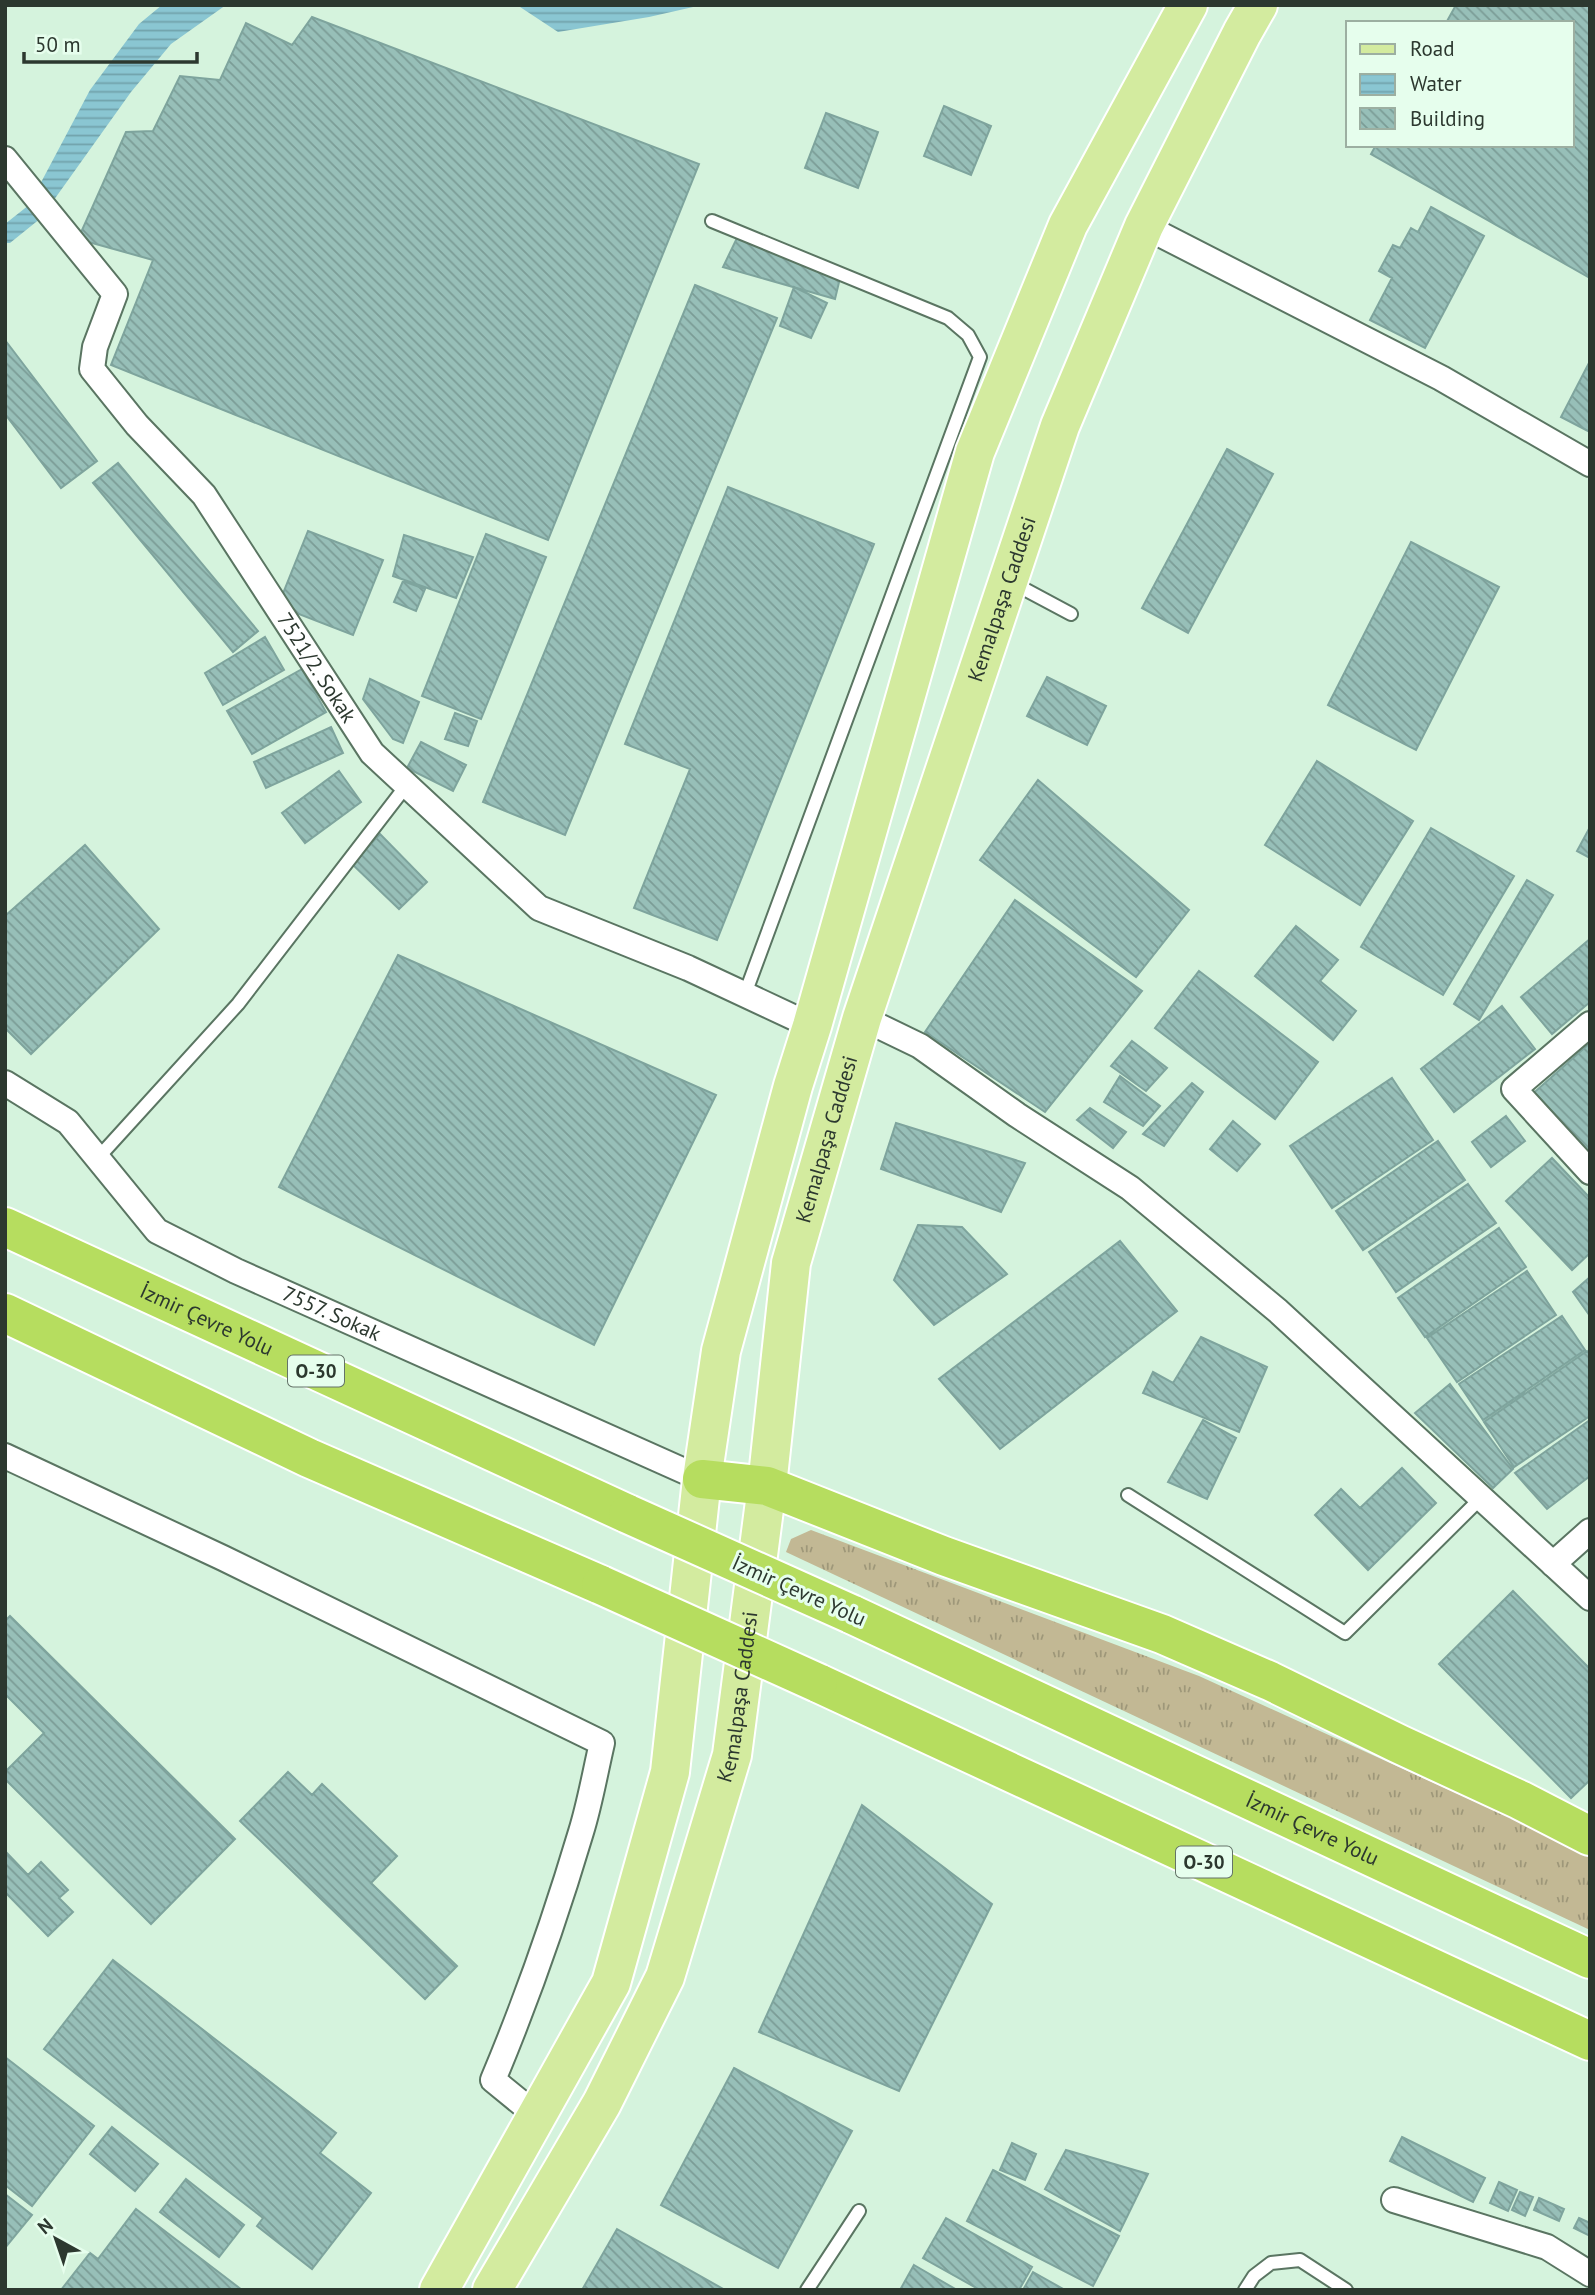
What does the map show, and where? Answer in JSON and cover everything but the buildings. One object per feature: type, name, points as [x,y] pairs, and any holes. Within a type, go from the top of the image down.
[{"type":"highway","name":"İzmir Çevre Yolu","points":[[5,1227],[851,1614],[1590,1959]]},
{"type":"highway","name":"O-30","points":[[5,1313],[309,1458],[818,1683],[1590,2041]]},
{"type":"highway","points":[[702,1479],[767,1486],[944,1556],[1174,1639],[1270,1681],[1590,1836]]},
{"type":"main road","points":[[439,2290],[611,1983],[670,1772],[702,1479],[721,1351],[793,1086],[975,453],[1068,225],[1188,5]]},
{"type":"main road","name":"Kemalpaşa Caddesi","points":[[492,2290],[602,2103],[665,1977],[732,1755],[767,1486],[791,1263],[862,1018],[1060,426],[1144,226],[1258,5]]},
{"type":"street","name":"7521/2. Sokak","points":[[5,159],[115,294],[95,347],[92,369],[136,425],[204,495],[372,753],[539,908],[688,968],[812,1026]]},
{"type":"street","points":[[1144,226],[1441,378],[1590,464]]},
{"type":"street","points":[[862,1018],[920,1046],[1017,1115],[1130,1188],[1278,1311],[1590,1598]]},
{"type":"street","points":[[1590,1024],[1514,1089],[1590,1172]]},
{"type":"street","name":"7557. Sokak","points":[[5,1083],[68,1122],[157,1231],[236,1271],[702,1479]]},
{"type":"street","points":[[5,1456],[223,1558],[602,1743],[582,1830],[537,1966],[492,2080],[536,2115]]},
{"type":"street","points":[[1553,1564],[1590,1531]]},
{"type":"street","points":[[1394,2200],[1547,2247],[1590,2274]]},
{"type":"lane","points":[[712,221],[948,318],[968,335],[980,357],[745,994]]},
{"type":"lane","points":[[1007,581],[1071,614]]},
{"type":"lane","points":[[97,1159],[238,1004],[407,786]]},
{"type":"lane","points":[[1128,1495],[1345,1633],[1481,1498]]},
{"type":"lane","points":[[807,2290],[859,2210]]},
{"type":"lane","points":[[1245,2290],[1254,2276],[1271,2263],[1300,2260],[1346,2290]]},
{"type":"green space","points":[[811,1530],[1199,1676],[1590,1854],[1590,1930],[786,1552],[791,1539]]},
{"type":"water","points":[[162,5],[226,5],[171,44],[131,92],[41,218],[10,243],[5,243],[5,224],[29,205],[90,90],[139,24]]},
{"type":"water","points":[[517,5],[702,5],[558,32]]}]
